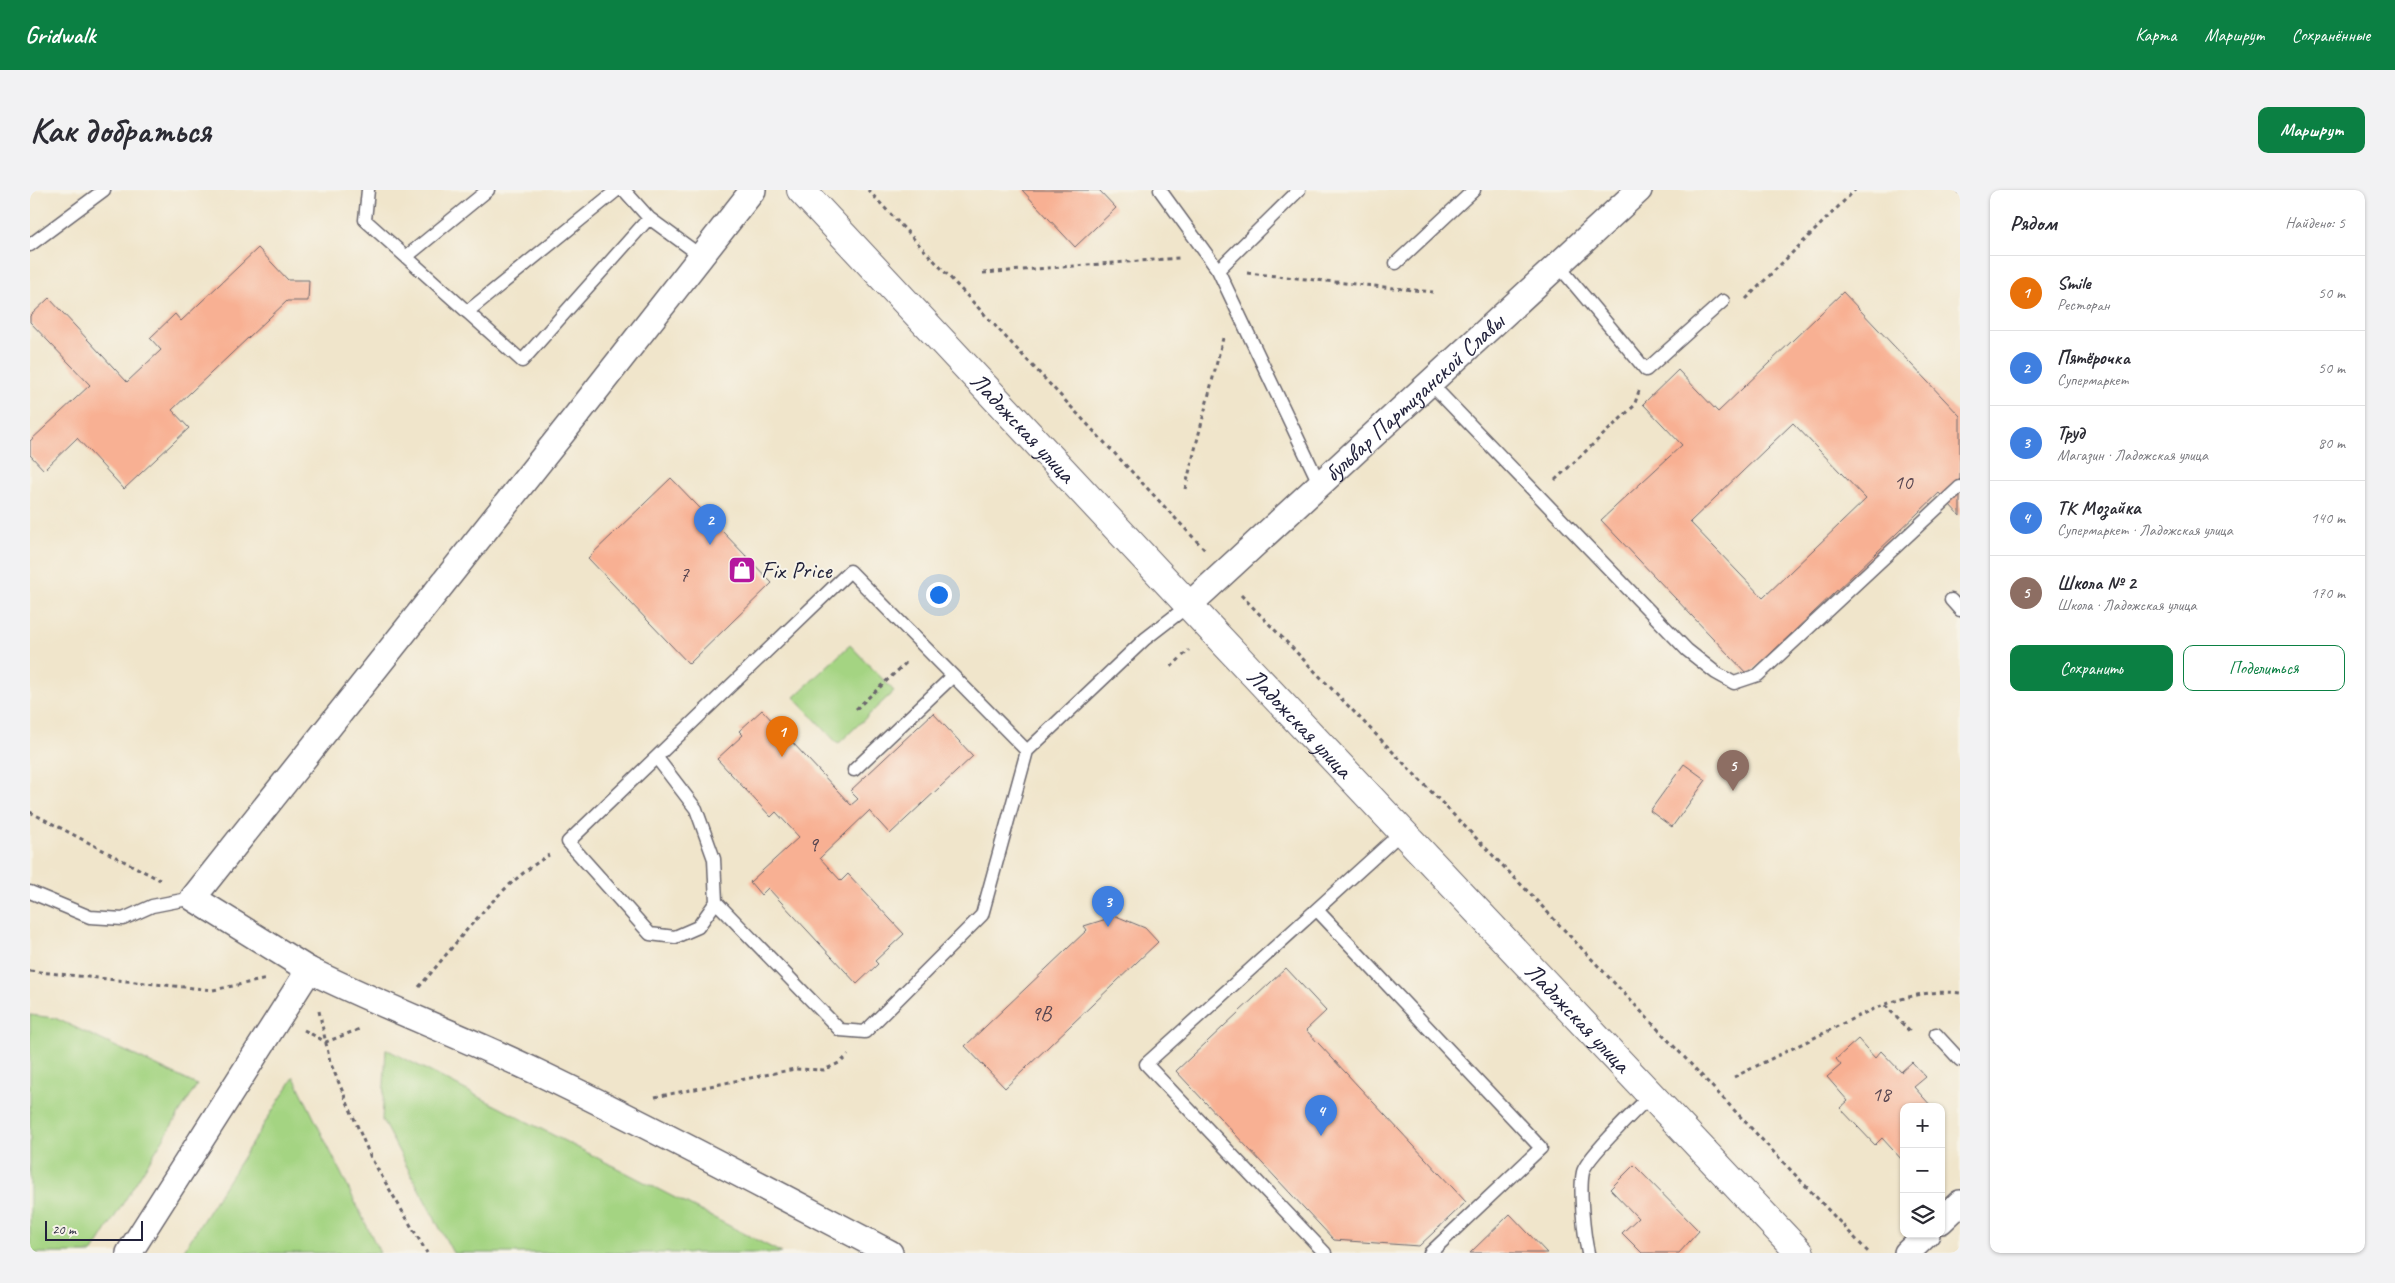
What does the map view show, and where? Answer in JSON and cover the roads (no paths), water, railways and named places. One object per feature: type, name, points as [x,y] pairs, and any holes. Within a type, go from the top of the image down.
[{"type":"street","points":[[753,190],[193,898],[309,970],[365,998],[483,1047],[615,1109],[890,1253]]},
{"type":"street","name":"Ладожская улица","points":[[801,190],[1800,1253]]},
{"type":"street","name":"бульвар Партизанской Славы","points":[[1189,605],[1639,190]]},
{"type":"street","points":[[129,1253],[309,970]]},
{"type":"street","points":[[1945,1217],[1960,1203]]},
{"type":"street","points":[[1907,1253],[1923,1238]]},
{"type":"lane","points":[[30,245],[104,190]]},
{"type":"lane","points":[[368,190],[365,220],[522,360],[649,218]]},
{"type":"lane","points":[[406,257],[488,190]]},
{"type":"lane","points":[[467,312],[617,190]]},
{"type":"lane","points":[[624,190],[649,218],[702,256]]},
{"type":"lane","points":[[1160,190],[1218,270],[1320,485]]},
{"type":"lane","points":[[1218,270],[1299,190]]},
{"type":"lane","points":[[1396,263],[1474,190]]},
{"type":"lane","points":[[1558,264],[1646,370],[1723,301]]},
{"type":"lane","points":[[1430,383],[1687,650],[1716,673],[1734,683],[1758,675],[1960,487]]},
{"type":"lane","points":[[657,758],[696,809],[714,859],[716,902],[698,927],[675,937],[650,934],[568,842],[850,571],[1027,751]]},
{"type":"lane","points":[[1951,600],[1960,610]]},
{"type":"lane","points":[[716,902],[840,1030],[865,1032],[982,915],[1027,751],[1145,639],[1189,605]]},
{"type":"lane","points":[[854,770],[953,676]]},
{"type":"lane","points":[[1325,1253],[1146,1064],[1404,832]]},
{"type":"lane","points":[[30,892],[90,916],[123,919],[152,906],[193,898]]},
{"type":"lane","points":[[1317,910],[1541,1148],[1430,1253]]},
{"type":"lane","points":[[1936,1034],[1960,1060]]},
{"type":"lane","points":[[1588,1253],[1583,1232],[1583,1171],[1615,1132],[1652,1094]]},
{"type":"place","name":"Пятёрочка","points":[[710,545]]},
{"type":"place","name":"Fix Price","points":[[742,570]]},
{"type":"place","name":"Smile","points":[[782,757]]},
{"type":"place","name":"Школа № 2","points":[[1733,791]]},
{"type":"place","name":"Труд","points":[[1108,927]]},
{"type":"place","name":"ТК Мозайка","points":[[1321,1136]]}]
